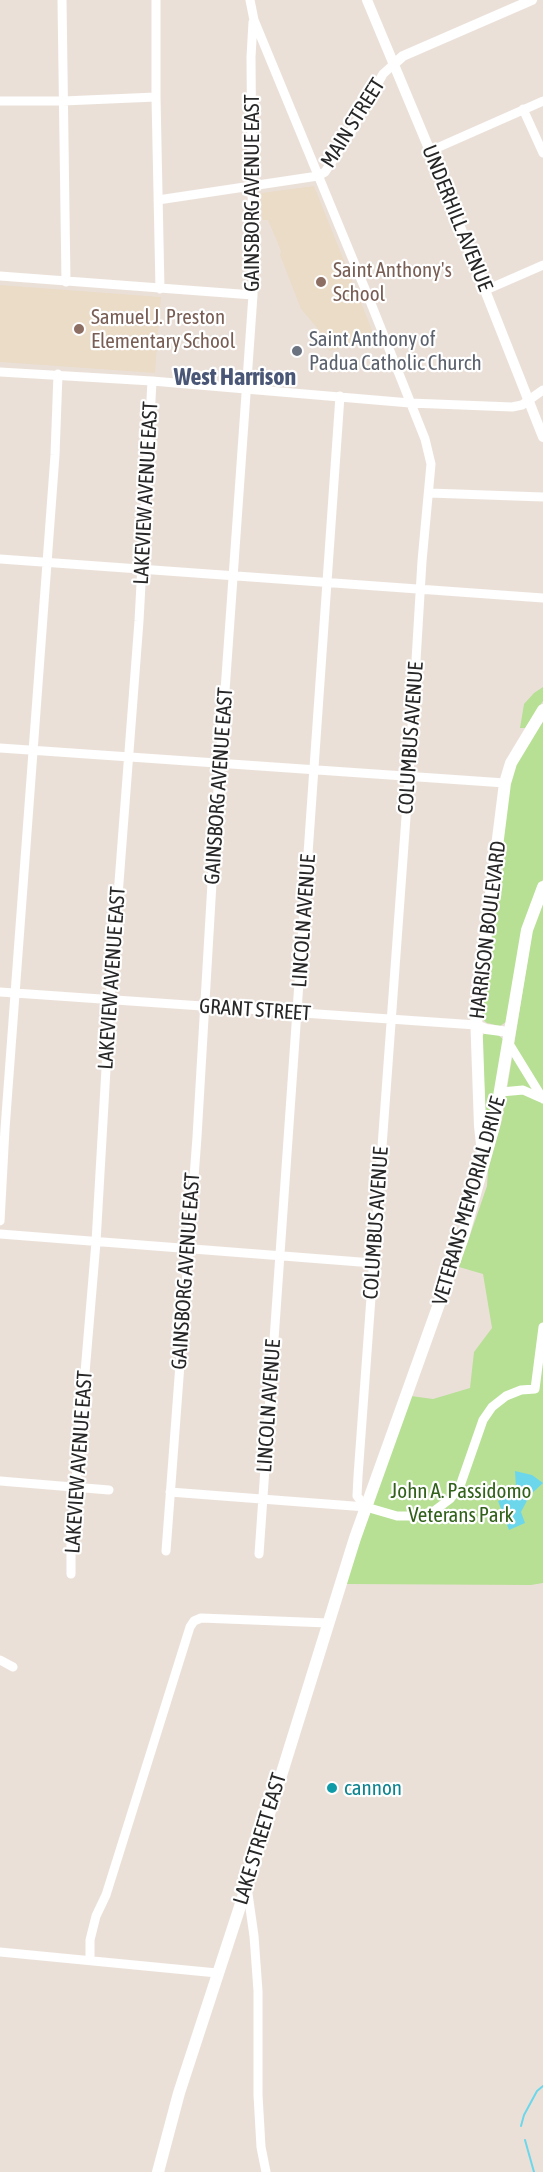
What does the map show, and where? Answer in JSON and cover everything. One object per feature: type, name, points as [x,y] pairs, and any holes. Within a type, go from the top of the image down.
[{"type":"main road","name":"HARRISON BOULEVARD","points":[[484,1160],[480,1126],[476,1025],[505,783],[511,763],[543,710]]},
{"type":"main road","name":"VETERANS MEMORIAL DRIVE","points":[[366,1507],[463,1237],[494,1126],[501,1092],[526,930],[543,887]]},
{"type":"main road","name":"LAKE STREET EAST","points":[[158,2172],[179,2092],[366,1507]]},
{"type":"street","points":[[62,0],[66,282]]},
{"type":"street","points":[[156,0],[160,289]]},
{"type":"street","name":"COLUMBUS AVENUE","points":[[250,0],[254,20],[370,301],[430,455],[357,1496],[366,1507]]},
{"type":"street","name":"UNDERHILL AVENUE","points":[[367,0],[530,399],[543,437]]},
{"type":"street","name":"MAIN STREET","points":[[158,200],[318,176],[330,166],[383,74],[403,56],[532,0]]},
{"type":"street","name":"GAINSBORG AVENUE EAST","points":[[166,1551],[197,1137],[253,296],[251,57],[254,20]]},
{"type":"street","points":[[0,101],[156,97]]},
{"type":"street","points":[[430,151],[543,101]]},
{"type":"street","points":[[523,109],[543,153]]},
{"type":"street","points":[[486,290],[543,265]]},
{"type":"street","points":[[0,276],[253,296]]},
{"type":"street","points":[[0,372],[152,381],[410,403],[512,407],[522,405],[543,390]]},
{"type":"street","points":[[0,1221],[55,455],[58,374]]},
{"type":"street","name":"LAKEVIEW AVENUE EAST","points":[[71,1574],[71,1539],[96,1242],[152,381]]},
{"type":"street","name":"LINCOLN AVENUE","points":[[259,1554],[340,396]]},
{"type":"street","points":[[429,493],[543,497]]},
{"type":"street","points":[[0,559],[543,598]]},
{"type":"street","points":[[0,748],[505,783]]},
{"type":"street","name":"GRANT STREET","points":[[0,992],[476,1025],[509,1037]]},
{"type":"street","points":[[509,1037],[543,1099]]},
{"type":"street","points":[[501,1092],[523,1090],[543,1099]]},
{"type":"street","points":[[0,1234],[373,1263]]},
{"type":"street","points":[[170,1492],[262,1501],[366,1507],[397,1516],[416,1516],[434,1510],[450,1499],[460,1486],[483,1420],[492,1407],[506,1396],[521,1390],[535,1389],[543,1328]]},
{"type":"street","points":[[0,1481],[109,1490]]},
{"type":"street","points":[[90,1960],[90,1940],[96,1916],[109,1884],[190,1627],[194,1621],[201,1618],[328,1623]]},
{"type":"street","points":[[0,1660],[13,1667]]},
{"type":"street","points":[[247,1885],[258,1991],[258,2095],[261,2147],[266,2172]]},
{"type":"street","points":[[0,1952],[217,1973]]},
{"type":"shaded area","name":"Saint Anthony's School","points":[[314,186],[376,340],[329,351],[323,335],[301,309],[268,220],[262,220],[261,193]]},
{"type":"shaded area","name":"Samuel J. Preston Elementary School","points":[[0,285],[161,297],[155,373],[0,362]]},
{"type":"green space","points":[[543,687],[543,701],[525,728],[520,728],[524,704]]},
{"type":"green space","points":[[543,721],[543,879],[531,903],[522,932],[507,1018],[506,1022],[500,1026],[487,1023],[481,1018],[493,912],[498,905],[505,853],[502,848],[511,778],[515,766]]},
{"type":"green space","name":"John A. Passidomo Veterans Park","points":[[543,900],[543,1583],[531,1585],[345,1584],[411,1396],[433,1399],[470,1388],[474,1352],[492,1328],[483,1274],[459,1267],[487,1186],[488,1170],[502,1120],[533,927]]},
{"type":"green space","points":[[485,1033],[498,1035],[504,1040],[499,1078],[487,1128],[482,1036]]},
{"type":"water","points":[[515,1471],[532,1475],[543,1483],[530,1495],[521,1512],[525,1523],[509,1530],[498,1501],[513,1495],[516,1488]]},
{"type":"waterway","points":[[521,2126],[524,2115],[537,2091],[543,2086]]},
{"type":"waterway","points":[[525,2140],[534,2172]]},
{"type":"place","name":"Saint Anthony's School","points":[[321,282]]},
{"type":"place","name":"Samuel J. Preston Elementary School","points":[[79,329]]},
{"type":"place","name":"Saint Anthony of Padua Catholic Church","points":[[297,351]]},
{"type":"place","name":"cannon","points":[[332,1788]]},
{"type":"district","name":"West Harrison","points":[[235,377]]}]
